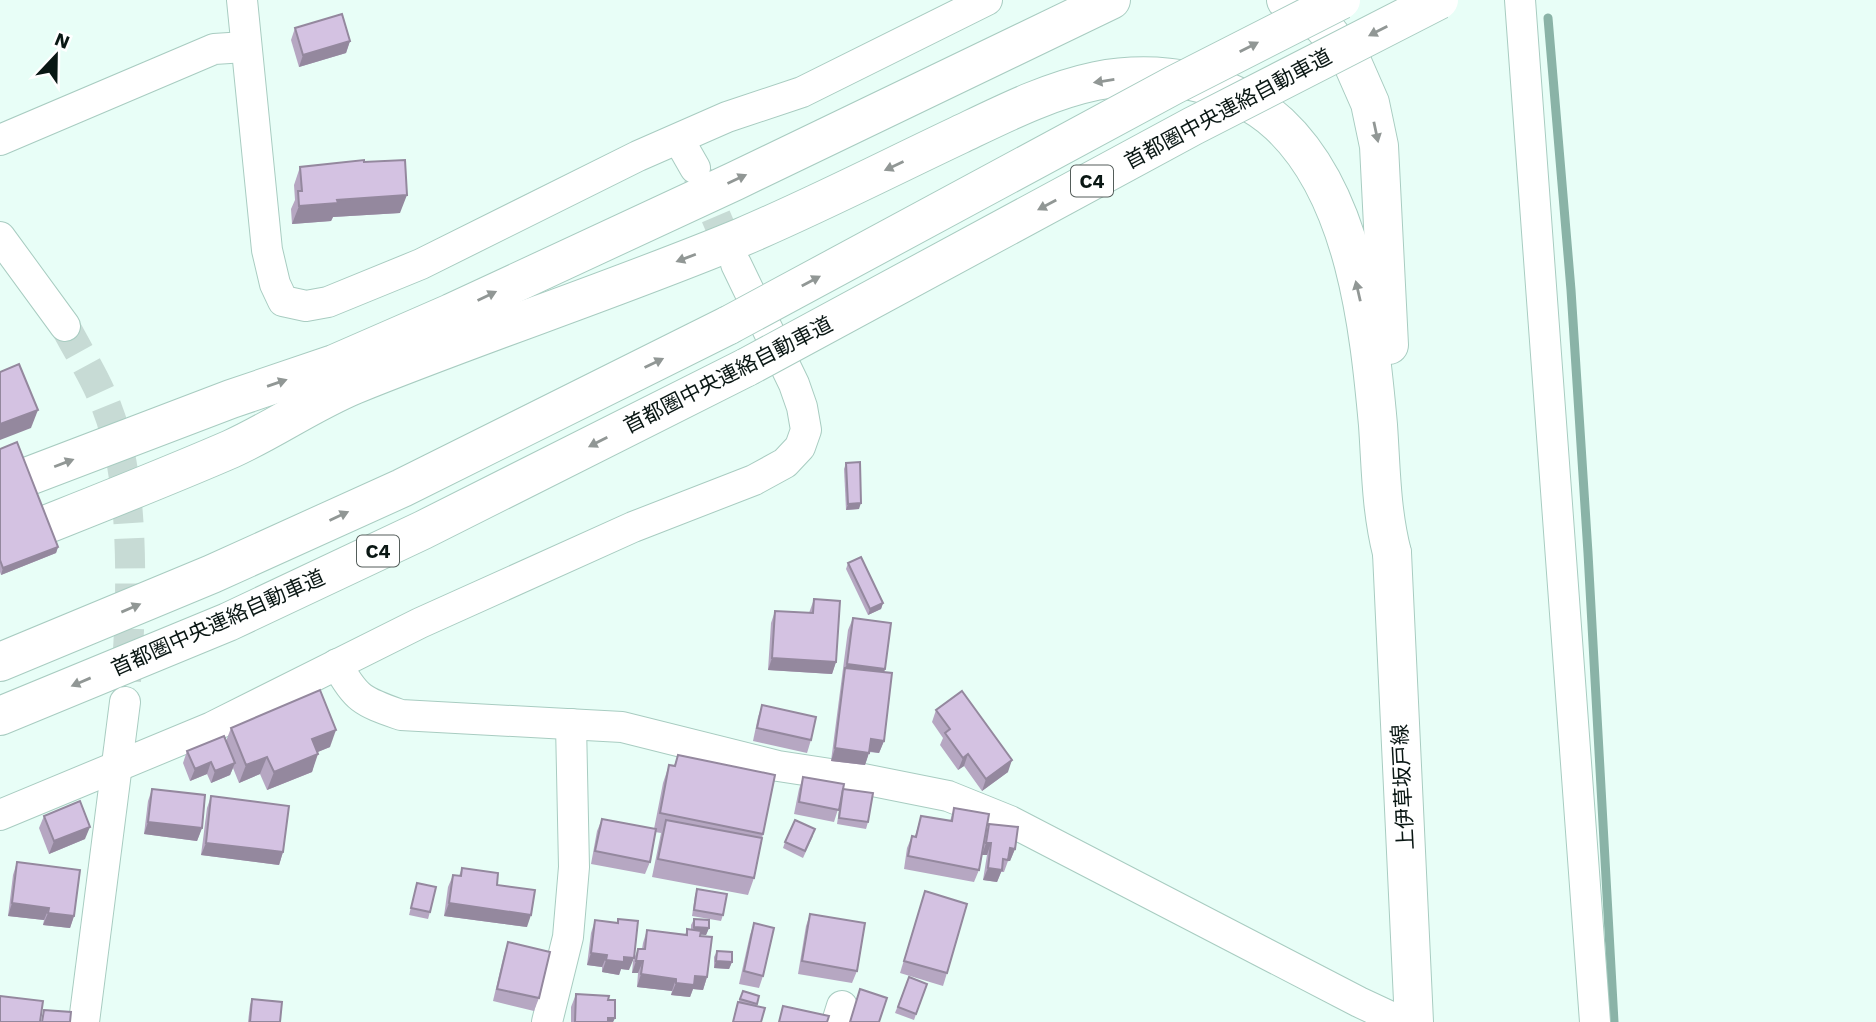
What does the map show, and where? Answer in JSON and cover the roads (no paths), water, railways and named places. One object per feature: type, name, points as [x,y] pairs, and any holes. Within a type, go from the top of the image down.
[{"type":"main road","points":[[0,487],[357,354],[735,181],[1111,0]]},
{"type":"main road","points":[[1286,0],[1323,26],[1352,62],[1370,103],[1379,146],[1396,518],[1392,553]]},
{"type":"main road","name":"首都圏中央連絡自動車道","points":[[0,662],[212,574],[402,488],[729,325],[1174,85],[1341,0]]},
{"type":"main road","name":"首都圏中央連絡自動車道","points":[[0,716],[228,622],[423,530],[747,367],[1193,126],[1439,0]]},
{"type":"main road","points":[[0,543],[234,447],[347,388],[743,236],[1040,98],[1097,81],[1129,77],[1170,78],[1227,92],[1278,123],[1314,167],[1347,241],[1363,312],[1378,425],[1384,522],[1392,553]]},
{"type":"main road","name":"上伊草坂戸線","points":[[1392,553],[1414,1022]]},
{"type":"street","points":[[242,0],[267,250],[275,284],[283,301],[306,306],[328,302],[421,264],[638,156],[727,117],[802,92],[986,0]]},
{"type":"street","points":[[1520,0],[1595,1022]]},
{"type":"street","points":[[0,140],[214,49],[245,47]]},
{"type":"street","points":[[679,140],[695,168]]},
{"type":"street","points":[[0,237],[65,326]]},
{"type":"street","points":[[0,815],[212,727],[337,664],[633,527],[754,480],[785,463],[800,447],[806,430],[802,407],[794,384],[736,264]]},
{"type":"street","points":[[337,664],[350,688],[368,704],[401,715],[622,727],[778,766],[948,796],[1010,821],[1359,1002],[1389,1016],[1414,1022]]},
{"type":"street","points":[[84,1022],[125,702]]},
{"type":"street","points":[[547,1022],[568,937],[574,867],[571,724]]},
{"type":"waterway","points":[[1548,18],[1571,290],[1614,1022]]},
{"type":"tunnel","points":[[698,175],[735,261]]},
{"type":"tunnel","points":[[65,326],[105,403],[122,466],[127,502],[130,577],[126,681]]}]
